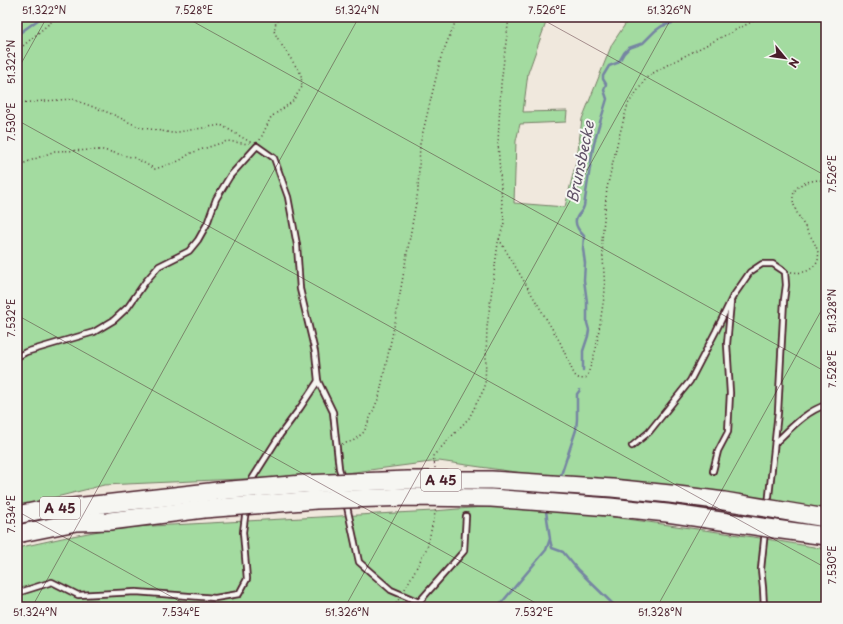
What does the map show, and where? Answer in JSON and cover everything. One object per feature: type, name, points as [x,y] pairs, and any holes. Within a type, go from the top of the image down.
[{"type":"highway","name":"A 45","points":[[17,515],[41,510],[218,491],[302,484],[408,480],[491,480],[612,488],[670,494],[724,501],[826,518]]},
{"type":"highway","name":"A 45","points":[[17,534],[76,522],[110,521],[212,508],[316,500],[410,497],[491,498],[610,507],[667,513],[826,536]]},
{"type":"lane","points":[[17,357],[26,352],[94,332],[114,320],[128,307],[146,281],[159,266],[189,250],[198,240],[207,224],[216,199],[230,176],[257,146],[274,158],[288,197],[297,245],[300,289],[316,352],[318,381],[333,412],[339,468],[344,489]]},
{"type":"lane","points":[[632,446],[649,432],[690,381],[732,298],[750,272],[762,264],[773,264],[785,272],[786,285],[778,412],[761,569],[764,607]]},
{"type":"lane","points":[[713,471],[718,450],[728,432],[730,393],[727,344],[732,298]]},
{"type":"lane","points":[[248,491],[250,484],[280,435],[318,381]]},
{"type":"lane","points":[[774,443],[795,423],[818,407],[826,404]]},
{"type":"lane","points":[[17,593],[52,582],[78,595],[136,592],[215,598],[240,594],[247,579],[243,532],[248,497]]},
{"type":"lane","points":[[345,497],[359,562],[391,590],[419,602],[464,551],[466,516]]},
{"type":"path","points":[[17,51],[57,17]]},
{"type":"path","points":[[257,146],[271,117],[292,102],[302,87],[301,74],[274,31],[276,22],[282,17]]},
{"type":"path","points":[[436,471],[433,456],[469,418],[485,387],[487,327],[500,239],[504,223],[498,136],[500,84],[509,17]]},
{"type":"path","points":[[500,239],[560,342],[574,374],[578,378],[582,379],[586,377],[596,349],[605,292],[602,240],[607,188],[628,104],[648,76],[761,17]]},
{"type":"path","points":[[337,446],[353,441],[364,432],[379,397],[395,322],[417,198],[420,144],[441,57],[458,18]]},
{"type":"path","points":[[17,103],[72,100],[112,114],[139,127],[172,133],[221,125],[257,146]]},
{"type":"path","points":[[17,166],[55,151],[103,150],[135,158],[154,169],[178,161],[191,153],[227,141],[257,146]]},
{"type":"path","points":[[785,272],[811,270],[818,261],[818,251],[795,210],[793,197],[798,187],[806,182],[826,181]]},
{"type":"path","points":[[413,574],[427,548],[437,505]]},
{"type":"green space","points":[[17,17],[548,17],[528,73],[523,112],[567,111],[566,122],[520,124],[516,141],[514,203],[565,207],[577,158],[582,119],[612,44],[630,17],[826,17],[826,508],[654,486],[529,474],[439,461],[323,476],[104,485],[17,507]]},
{"type":"green space","points":[[508,505],[613,517],[826,549],[826,607],[17,607],[17,548],[67,537],[115,528],[433,511]]},
{"type":"waterway","points":[[17,35],[42,17]]},
{"type":"waterway","name":"Brunsbecke","points":[[583,370],[583,351],[589,330],[587,323],[587,302],[584,280],[584,236],[576,225],[576,220],[584,206],[593,148],[607,99],[604,90],[606,84],[603,76],[609,66],[617,63],[629,48],[643,43],[655,31],[662,26],[672,23],[679,17]]},
{"type":"waterway","name":"Brunsbecke","points":[[560,478],[576,430],[577,394],[580,390]]},
{"type":"waterway","name":"Brunsbecke","points":[[498,607],[546,550],[550,539],[546,511],[547,508]]},
{"type":"waterway","points":[[550,540],[552,548],[563,552],[578,570],[616,607]]}]
